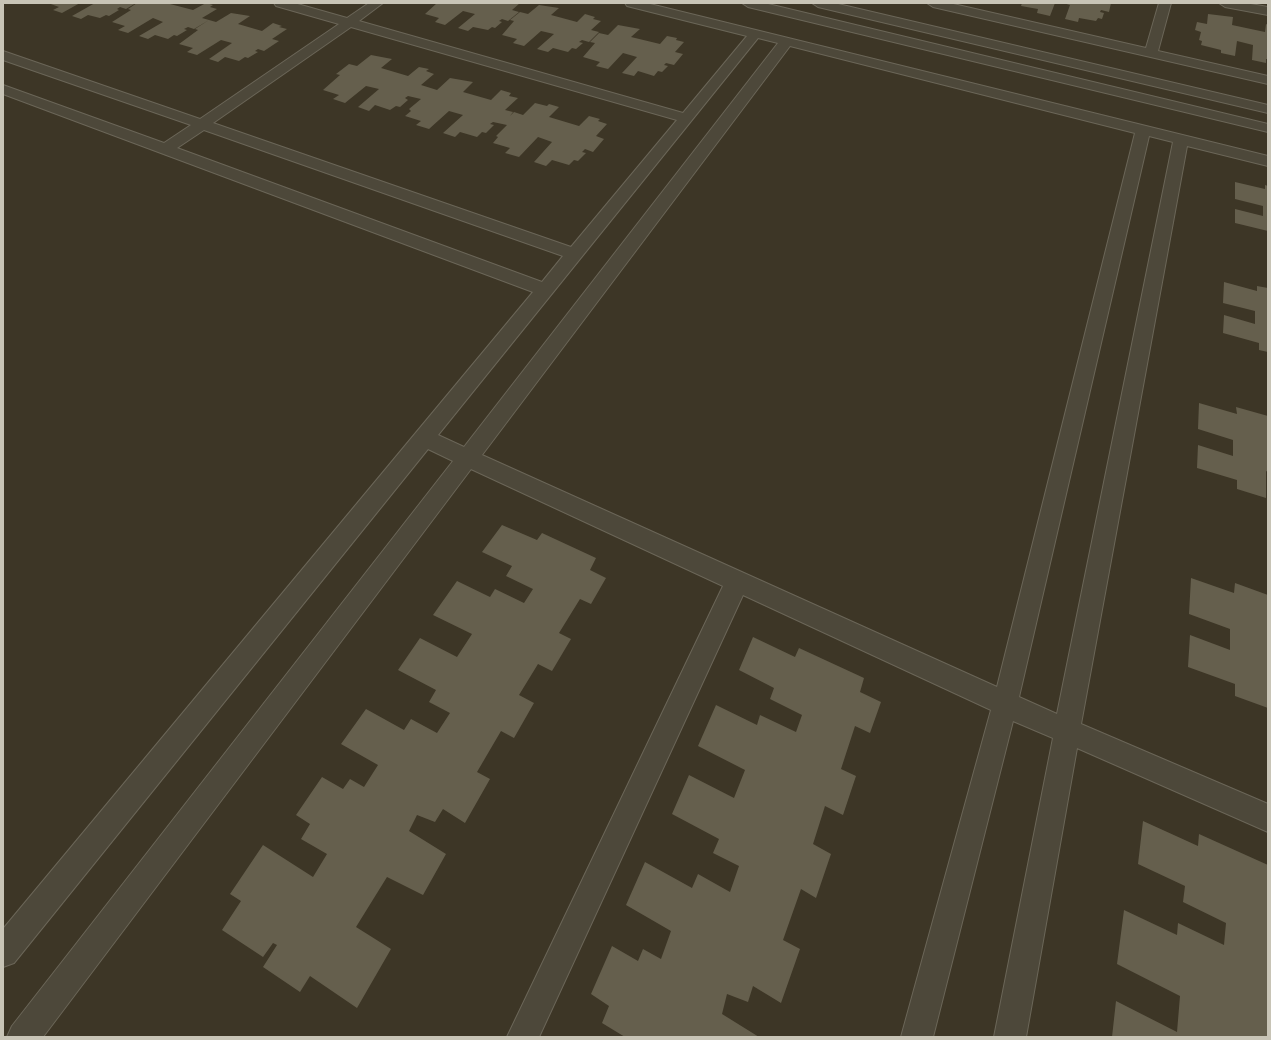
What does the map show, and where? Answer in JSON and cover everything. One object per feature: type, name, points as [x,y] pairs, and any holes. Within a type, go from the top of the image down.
[{"type":"street","points":[[280,3],[686,118]]},
{"type":"street","points":[[165,150],[377,3]]},
{"type":"street","points":[[631,3],[1268,161]]},
{"type":"street","points":[[748,3],[1268,128]]},
{"type":"street","points":[[818,3],[1268,109]]},
{"type":"street","points":[[933,3],[1268,80]]},
{"type":"street","points":[[1151,53],[1165,3]]},
{"type":"street","points":[[1226,3],[1268,12]]},
{"type":"street","points":[[3,952],[755,34]]},
{"type":"street","points":[[23,1037],[786,42]]},
{"type":"street","points":[[3,55],[574,254]]},
{"type":"street","points":[[3,89],[545,290]]},
{"type":"street","points":[[917,1037],[1005,704],[1144,131]]},
{"type":"street","points":[[1010,1037],[1067,730],[1181,140]]},
{"type":"street","points":[[424,438],[466,459],[1005,704],[1268,818]]},
{"type":"street","points":[[523,1037],[738,582]]},
{"type":"building","points":[[48,3],[80,3],[62,13],[53,10],[59,7]]},
{"type":"building","points":[[95,3],[136,3],[126,9],[120,7],[117,9],[119,10],[109,16],[106,15],[100,18],[88,15],[81,19],[72,16]]},
{"type":"building","points":[[137,3],[172,3],[170,4],[193,10],[206,3],[213,5],[210,7],[217,9],[202,18],[209,20],[194,29],[188,27],[184,29],[187,30],[177,36],[174,35],[168,39],[155,35],[148,39],[139,36],[163,22],[153,18],[128,33],[118,30],[125,26],[112,22],[131,10],[128,9]]},
{"type":"building","points":[[437,3],[520,3],[512,10],[519,12],[508,21],[502,19],[499,21],[502,22],[495,28],[492,27],[488,30],[473,27],[468,31],[458,28],[475,14],[463,11],[445,25],[435,22],[439,18],[425,14]]},
{"type":"building","points":[[1022,3],[1055,3],[1050,16],[1037,13],[1038,9],[1021,6]]},
{"type":"building","points":[[1063,3],[1111,3],[1109,12],[1101,10],[1100,12],[1104,13],[1102,19],[1098,18],[1096,21],[1079,18],[1078,22],[1065,19],[1070,5]]},
{"type":"building","points":[[539,5],[559,8],[551,15],[577,22],[585,14],[595,17],[593,19],[601,21],[591,30],[599,32],[589,42],[582,40],[579,42],[583,43],[576,49],[572,48],[568,52],[553,48],[548,52],[537,49],[554,34],[541,31],[524,46],[513,43],[517,39],[502,35],[514,21],[510,20],[520,12],[528,14]]},
{"type":"building","points":[[231,13],[250,16],[238,24],[262,31],[273,23],[282,26],[279,27],[287,29],[272,39],[279,41],[264,51],[258,49],[255,51],[258,52],[239,61],[225,57],[218,62],[209,59],[232,43],[221,40],[197,55],[187,52],[193,48],[179,44],[198,30],[195,29],[209,20],[216,22]]},
{"type":"building","points":[[1208,14],[1233,17],[1232,25],[1265,32],[1266,24],[1268,25],[1268,59],[1266,59],[1266,63],[1252,60],[1253,45],[1237,41],[1235,56],[1221,53],[1221,50],[1201,45],[1202,41],[1199,40],[1201,32],[1195,30],[1197,22],[1207,24]]},
{"type":"building","points":[[618,25],[640,29],[631,37],[660,44],[667,36],[677,38],[676,40],[684,42],[675,52],[683,54],[674,65],[666,63],[664,65],[668,66],[662,72],[658,71],[654,76],[638,71],[634,76],[622,73],[637,57],[623,53],[608,69],[596,66],[600,62],[583,57],[595,43],[590,42],[599,33],[608,35]]},
{"type":"building","points":[[371,55],[392,59],[381,68],[408,76],[419,67],[429,69],[426,71],[434,74],[421,85],[437,90],[450,78],[473,82],[463,92],[491,100],[501,90],[511,93],[509,96],[518,98],[505,110],[513,112],[510,116],[514,112],[523,115],[535,103],[547,106],[549,104],[559,107],[549,117],[579,126],[589,116],[600,119],[598,121],[607,124],[596,136],[604,139],[593,152],[585,149],[582,152],[586,153],[578,161],[574,160],[569,165],[552,160],[546,166],[534,162],[552,142],[538,137],[519,157],[505,153],[510,148],[493,143],[498,137],[496,136],[507,125],[493,122],[490,124],[494,125],[486,133],[482,132],[477,137],[460,132],[455,137],[443,133],[463,115],[449,111],[429,129],[416,125],[421,121],[405,116],[411,111],[409,109],[421,99],[408,96],[405,98],[408,100],[400,107],[396,106],[390,110],[375,105],[369,111],[358,107],[379,89],[366,86],[345,103],[333,99],[339,95],[323,90],[340,75],[336,74],[349,64],[357,66]]},
{"type":"building","points":[[1235,182],[1265,189],[1265,185],[1268,186],[1268,231],[1235,223],[1235,209],[1263,216],[1263,206],[1235,199]]},
{"type":"building","points":[[1224,282],[1257,291],[1257,286],[1268,288],[1268,352],[1259,350],[1259,343],[1223,333],[1224,315],[1255,324],[1255,311],[1223,303]]},
{"type":"building","points":[[1199,403],[1237,414],[1236,407],[1268,416],[1268,472],[1266,471],[1266,498],[1237,489],[1237,480],[1197,468],[1198,445],[1233,456],[1233,440],[1198,429]]},
{"type":"building","points":[[502,525],[537,540],[542,533],[596,558],[590,570],[606,578],[591,604],[580,599],[559,633],[571,639],[552,671],[538,664],[519,695],[534,703],[514,738],[501,731],[477,772],[490,779],[465,823],[443,809],[435,822],[417,815],[409,831],[446,854],[423,895],[387,877],[356,927],[391,949],[357,1008],[310,976],[300,992],[263,967],[277,945],[273,943],[263,957],[222,930],[241,901],[230,894],[263,845],[313,877],[327,854],[301,839],[310,824],[296,815],[322,777],[343,789],[350,779],[364,787],[378,765],[341,744],[366,709],[404,730],[411,719],[437,733],[450,713],[429,702],[436,690],[398,670],[420,638],[457,657],[472,634],[433,615],[457,581],[490,597],[495,589],[524,603],[533,589],[506,576],[512,566],[482,552]]},
{"type":"building","points":[[1191,578],[1234,593],[1235,583],[1268,595],[1268,708],[1235,696],[1235,684],[1188,667],[1190,635],[1230,650],[1230,629],[1189,614]]},
{"type":"building","points":[[753,637],[795,657],[799,648],[864,678],[860,692],[881,702],[870,733],[855,726],[841,769],[856,776],[843,815],[825,806],[813,844],[831,854],[816,898],[801,889],[783,940],[800,949],[781,1003],[753,986],[748,1002],[727,994],[722,1014],[759,1037],[625,1037],[602,1023],[609,1006],[591,994],[612,946],[638,961],[643,949],[661,959],[671,931],[626,905],[645,862],[692,888],[698,874],[730,892],[739,866],[713,853],[719,839],[672,814],[689,775],[734,798],[745,770],[698,746],[716,705],[757,725],[760,715],[796,732],[802,715],[770,699],[774,688],[739,670]]},
{"type":"building","points":[[1143,821],[1198,846],[1199,834],[1268,865],[1268,1037],[1112,1037],[1116,1001],[1177,1032],[1180,996],[1117,964],[1124,910],[1177,935],[1178,923],[1224,945],[1226,923],[1183,902],[1185,886],[1138,864]]}]
